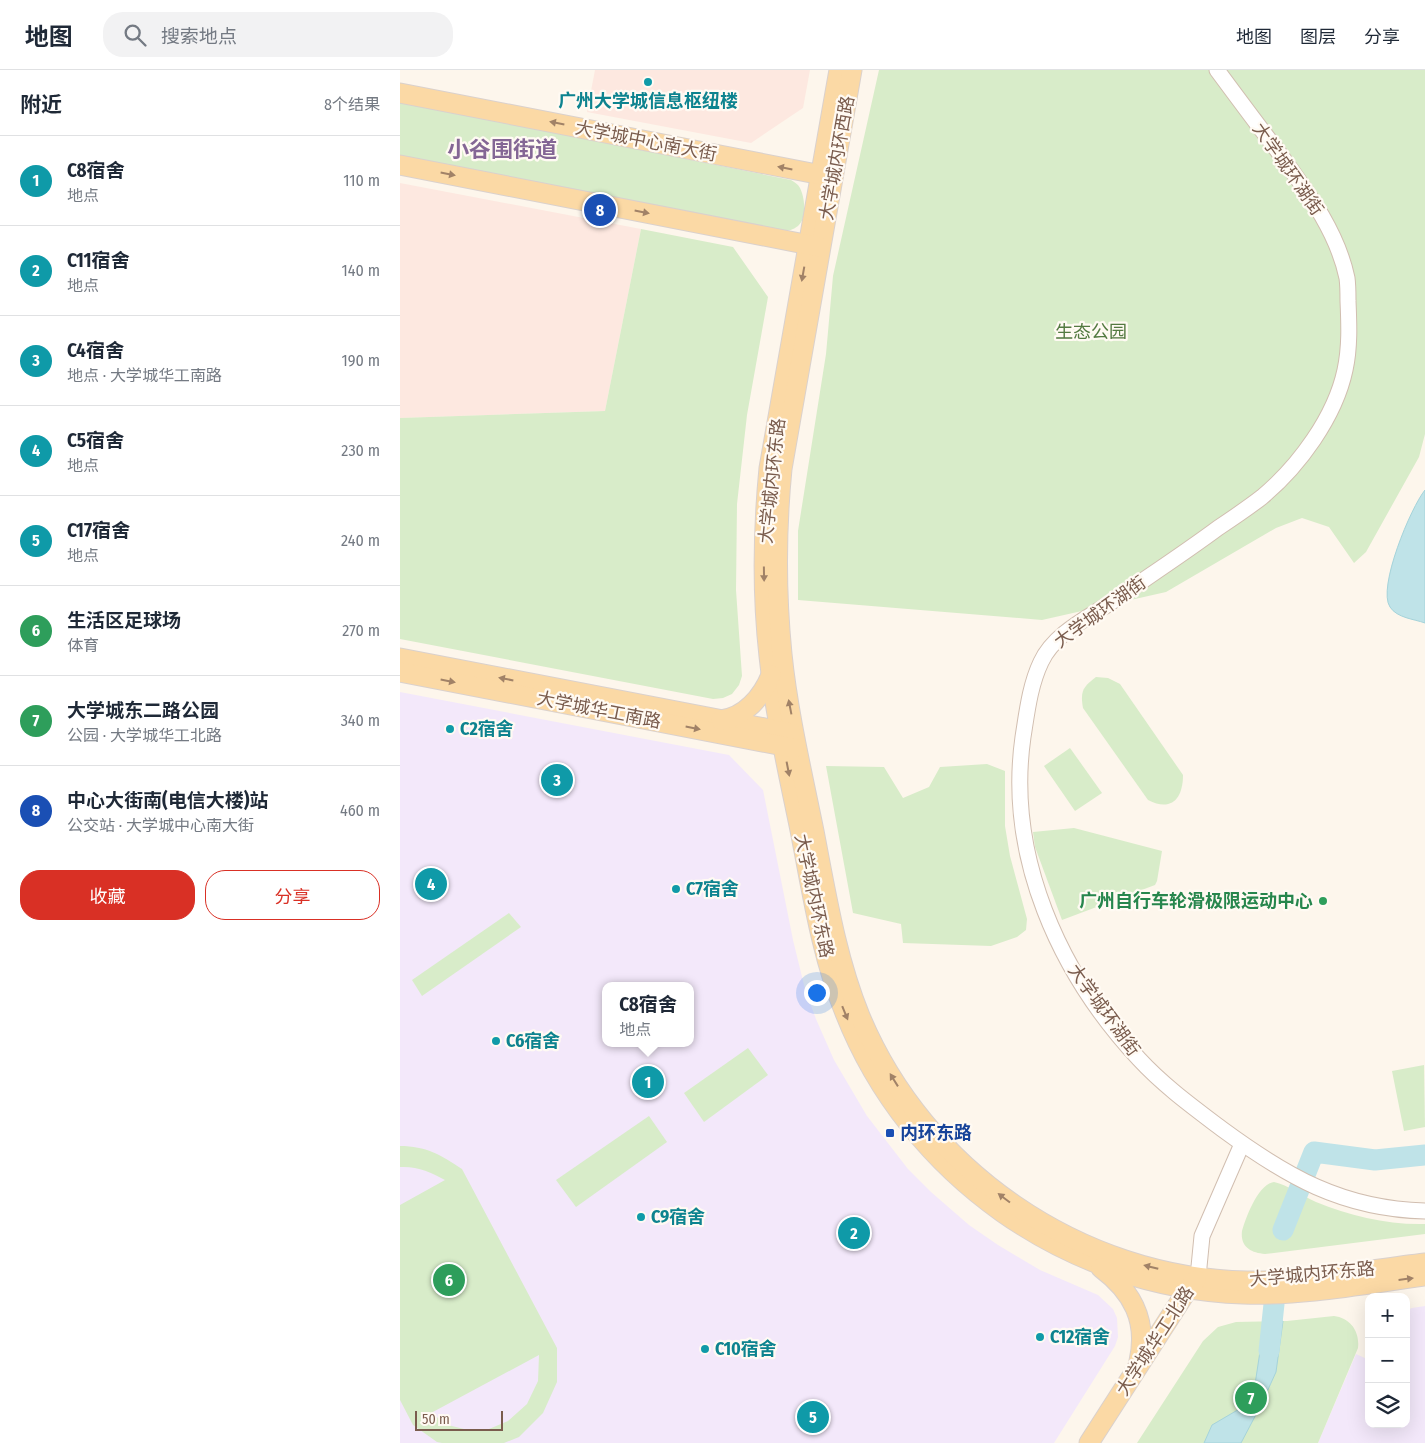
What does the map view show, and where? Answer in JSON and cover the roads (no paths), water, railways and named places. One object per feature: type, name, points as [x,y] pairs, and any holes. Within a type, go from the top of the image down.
[{"type":"main road","name":"大学城内环西路","points":[[815,246],[827,176],[839,70]]},
{"type":"main road","name":"大学城内环西路","points":[[827,176],[852,70]]},
{"type":"main road","name":"大学城中心南大街","points":[[400,93],[827,176]]},
{"type":"main road","points":[[400,165],[815,246]]},
{"type":"main road","name":"大学城内环东路","points":[[815,246],[769,468],[766,497],[764,588],[771,675],[789,740],[847,981],[862,1020],[879,1056],[916,1113],[944,1146],[971,1171],[1012,1204],[1041,1222],[1074,1240],[1114,1256],[1160,1270],[1195,1285],[1281,1280],[1425,1263]]},
{"type":"main road","name":"大学城内环东路","points":[[815,246],[782,469],[777,563],[780,627],[786,681],[789,740],[826,958],[849,1025],[877,1079],[920,1138],[976,1194],[1034,1234],[1092,1262],[1140,1278],[1245,1294],[1331,1289],[1425,1276]]},
{"type":"main road","name":"大学城华工南路","points":[[400,658],[720,720],[789,740]]},
{"type":"main road","name":"大学城华工南路","points":[[400,672],[789,740]]},
{"type":"main road","points":[[720,720],[733,717],[748,708],[761,695],[771,675]]},
{"type":"main road","points":[[1092,1262],[1116,1281],[1133,1303],[1142,1327],[1139,1365]]},
{"type":"main road","name":"大学城华工北路","points":[[1088,1443],[1139,1365],[1195,1285]]},
{"type":"main road","name":"大学城华工北路","points":[[1103,1443],[1195,1285]]},
{"type":"street","name":"大学城环湖街","points":[[1217,70],[1312,198],[1335,243],[1347,279],[1349,330],[1345,372],[1331,411],[1303,455],[1264,495],[1198,543],[1061,636],[1051,646],[1042,660],[1035,678],[1021,756],[1019,785],[1024,832],[1035,884],[1053,934],[1070,965],[1104,1016],[1140,1060],[1184,1100],[1242,1144],[1290,1175],[1312,1186],[1381,1207],[1425,1212]]},
{"type":"street","points":[[1195,1285],[1202,1236],[1242,1144]]},
{"type":"water","points":[[1425,490],[1425,623],[1397,614],[1390,607],[1387,597],[1388,583],[1397,548],[1404,529]]},
{"type":"water","points":[[1283,1321],[1276,1372],[1241,1443],[1204,1443],[1212,1425],[1241,1408],[1254,1391],[1264,1325]]},
{"type":"waterway","points":[[1283,1230],[1314,1152],[1375,1160],[1425,1155]]},
{"type":"waterway","points":[[1269,1351],[1274,1304]]},
{"type":"place","name":"广州大学城信息枢纽楼","points":[[648,82]]},
{"type":"place","name":"中心大街南(电信大楼)站","points":[[600,210]]},
{"type":"place","name":"C2宿舍","points":[[450,729]]},
{"type":"place","name":"C4宿舍","points":[[557,780]]},
{"type":"place","name":"C5宿舍","points":[[431,884]]},
{"type":"place","name":"C7宿舍","points":[[676,889]]},
{"type":"place","name":"广州自行车轮滑极限运动中心","points":[[1323,901]]},
{"type":"place","name":"C6宿舍","points":[[496,1041]]},
{"type":"place","name":"C8宿舍","points":[[648,1082]]},
{"type":"place","name":"内环东路","points":[[890,1133]]},
{"type":"place","name":"C9宿舍","points":[[641,1217]]},
{"type":"place","name":"C11宿舍","points":[[854,1233]]},
{"type":"place","name":"生活区足球场","points":[[449,1280]]},
{"type":"place","name":"C12宿舍","points":[[1040,1337]]},
{"type":"place","name":"C10宿舍","points":[[705,1349]]},
{"type":"place","name":"大学城东二路公园","points":[[1251,1398]]},
{"type":"place","name":"C17宿舍","points":[[813,1417]]},
{"type":"district","name":"小谷围街道","points":[[502,149]]},
{"type":"park label","name":"生态公园","points":[[1091,332]]}]
